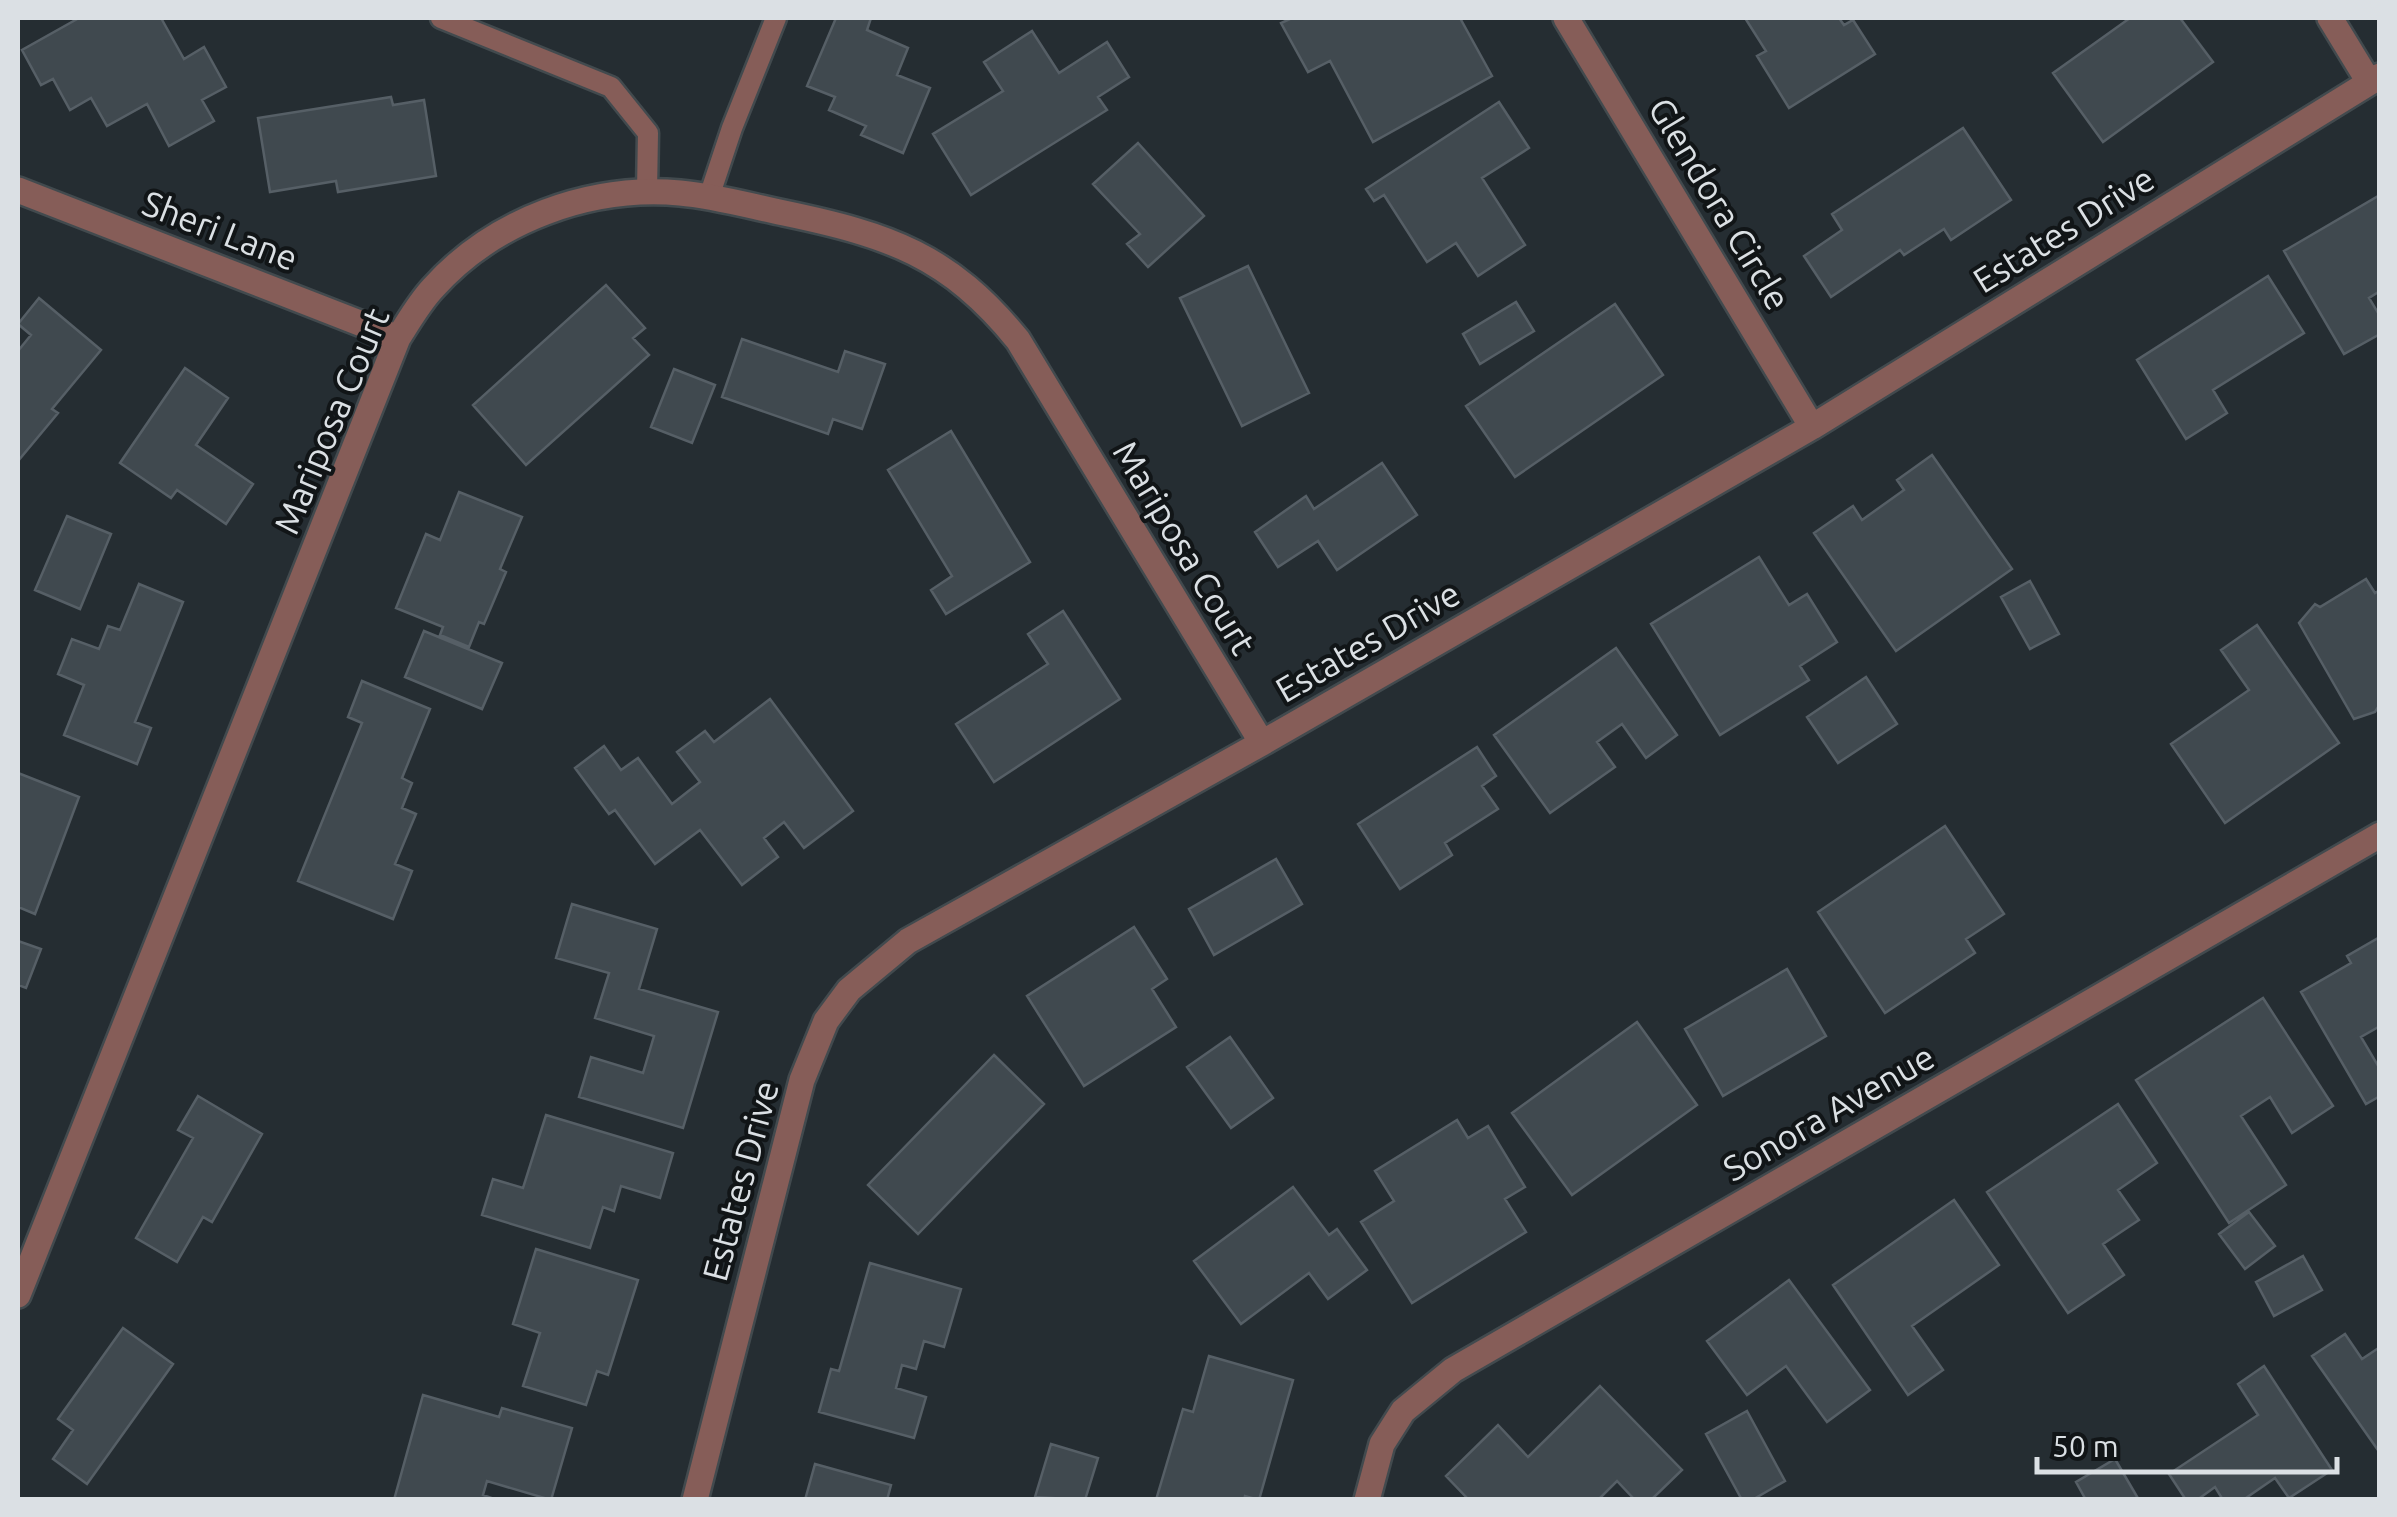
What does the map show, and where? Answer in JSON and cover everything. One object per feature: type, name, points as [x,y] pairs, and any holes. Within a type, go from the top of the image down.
[{"type":"street","name":"Glendora Circle","points":[[1566,18],[1812,427]]},
{"type":"street","points":[[2330,18],[2374,79]]},
{"type":"street","name":"Estates Drive","points":[[695,1500],[802,1080],[826,1021],[849,990],[908,941],[1812,427],[2374,79]]},
{"type":"street","name":"Sheri Lane","points":[[18,190],[398,338]]},
{"type":"street","name":"Mariposa Court","points":[[18,1295],[398,338],[430,290],[459,262],[503,233],[557,208],[598,196],[647,192],[710,197],[866,234],[932,260],[989,305],[1018,340],[1262,743]]},
{"type":"street","name":"Sonora Avenue","points":[[1367,1500],[1382,1444],[1403,1411],[1453,1370],[2380,835]]},
{"type":"lane","points":[[440,18],[612,86],[648,133],[647,192]]},
{"type":"lane","points":[[710,197],[776,18]]},
{"type":"building","points":[[79,18],[161,18],[184,59],[204,47],[226,87],[202,100],[214,121],[169,146],[147,104],[107,126],[91,98],[70,110],[53,79],[41,85],[22,50]]},
{"type":"building","points":[[836,18],[871,18],[867,30],[908,48],[897,75],[930,88],[903,153],[861,135],[866,126],[829,110],[835,97],[807,86]]},
{"type":"building","points":[[1292,18],[1460,18],[1492,76],[1373,142],[1330,61],[1308,72],[1281,23]]},
{"type":"building","points":[[1745,18],[1839,18],[1844,25],[1853,20],[1875,54],[1789,108],[1757,56],[1766,51]]},
{"type":"building","points":[[2130,18],[2180,18],[2213,62],[2103,142],[2053,73]]},
{"type":"building","points":[[1032,31],[1059,73],[1107,42],[1129,77],[1098,97],[1107,110],[971,195],[933,134],[1003,91],[984,62]]},
{"type":"building","points":[[391,97],[393,105],[424,100],[436,176],[338,192],[336,181],[270,192],[258,118]]},
{"type":"building","points":[[1499,102],[1529,148],[1482,178],[1525,245],[1478,276],[1456,243],[1427,262],[1384,195],[1374,201],[1366,189]]},
{"type":"building","points":[[1963,128],[2011,200],[1951,240],[1944,229],[1904,255],[1900,250],[1831,297],[1804,256],[1842,230],[1832,214]]},
{"type":"building","points":[[1138,143],[1204,216],[1148,267],[1127,244],[1140,234],[1093,184]]},
{"type":"building","points":[[2380,195],[2380,291],[2369,298],[2380,316],[2380,334],[2344,354],[2284,251]]},
{"type":"building","points":[[1248,266],[1309,393],[1242,426],[1180,298]]},
{"type":"building","points":[[2268,276],[2304,333],[2213,390],[2227,413],[2186,439],[2137,360]]},
{"type":"building","points":[[606,285],[645,328],[633,338],[649,355],[526,465],[473,405]]},
{"type":"building","points":[[39,298],[101,350],[52,409],[58,413],[18,461],[18,351],[31,335],[18,324]]},
{"type":"building","points":[[1516,302],[1534,331],[1480,364],[1463,334]]},
{"type":"building","points":[[1615,304],[1663,375],[1515,477],[1466,406]]},
{"type":"building","points":[[742,339],[838,372],[845,351],[885,364],[862,429],[833,419],[828,434],[722,397]]},
{"type":"building","points":[[185,368],[228,398],[196,445],[253,484],[226,524],[177,490],[171,498],[120,463]]},
{"type":"building","points":[[674,369],[715,385],[692,443],[651,427]]},
{"type":"building","points":[[951,431],[1030,562],[946,614],[931,590],[952,576],[888,470]]},
{"type":"building","points":[[1932,455],[2012,569],[1896,651],[1814,533],[1853,506],[1862,520],[1904,490],[1897,480]]},
{"type":"building","points":[[1382,463],[1417,515],[1337,570],[1318,541],[1278,567],[1255,532],[1306,496],[1314,509]]},
{"type":"building","points":[[459,492],[522,517],[500,569],[506,572],[484,624],[479,622],[469,647],[440,635],[443,627],[396,608],[426,534],[440,540]]},
{"type":"building","points":[[67,516],[111,534],[80,609],[35,590]]},
{"type":"building","points":[[1759,557],[1789,605],[1807,594],[1837,642],[1800,666],[1809,680],[1720,735],[1651,624]]},
{"type":"building","points":[[2366,579],[2375,593],[2380,590],[2380,704],[2375,712],[2354,719],[2299,623],[2315,604],[2320,607]]},
{"type":"building","points":[[2030,581],[2059,634],[2030,649],[2001,597]]},
{"type":"building","points":[[139,584],[183,602],[135,722],[151,728],[137,764],[64,735],[84,685],[58,674],[72,639],[99,649],[108,626],[120,630]]},
{"type":"building","points":[[1063,611],[1120,699],[994,782],[956,724],[1048,664],[1028,634]]},
{"type":"building","points":[[2257,625],[2339,743],[2225,823],[2171,744],[2249,690],[2221,650]]},
{"type":"building","points":[[424,631],[502,663],[482,709],[405,677]]},
{"type":"building","points":[[1616,648],[1677,735],[1646,758],[1622,724],[1597,742],[1615,767],[1550,813],[1494,735]]},
{"type":"building","points":[[1866,677],[1897,724],[1838,763],[1807,717]]},
{"type":"building","points":[[362,681],[430,709],[402,778],[412,783],[402,808],[416,814],[395,864],[412,871],[393,919],[298,881],[362,723],[348,717]]},
{"type":"building","points":[[770,699],[853,811],[804,848],[784,822],[764,838],[778,857],[742,885],[700,830],[655,864],[615,810],[609,814],[575,768],[604,746],[621,770],[638,758],[672,804],[700,782],[677,752],[705,731],[714,742]]},
{"type":"building","points":[[1477,747],[1496,776],[1482,786],[1498,809],[1445,843],[1452,855],[1400,889],[1358,824]]},
{"type":"building","points":[[18,773],[79,797],[35,914],[18,907]]},
{"type":"building","points":[[1945,826],[2004,914],[1966,939],[1975,953],[1885,1013],[1818,912]]},
{"type":"building","points":[[1276,859],[1302,904],[1214,955],[1189,909]]},
{"type":"building","points":[[572,904],[657,929],[639,989],[718,1012],[683,1128],[579,1097],[591,1057],[643,1073],[654,1036],[595,1018],[609,973],[556,958]]},
{"type":"building","points":[[1134,927],[1167,979],[1152,989],[1176,1027],[1084,1086],[1027,996]]},
{"type":"building","points":[[2380,937],[2380,1026],[2361,1037],[2380,1069],[2380,1096],[2366,1104],[2301,992],[2351,963],[2347,956]]},
{"type":"building","points":[[18,941],[41,949],[26,988],[18,985]]},
{"type":"building","points":[[1787,969],[1826,1036],[1723,1096],[1685,1029]]},
{"type":"building","points":[[2263,998],[2333,1106],[2292,1133],[2270,1097],[2241,1116],[2286,1185],[2229,1223],[2136,1080]]},
{"type":"building","points":[[1637,1022],[1697,1105],[1572,1195],[1512,1113]]},
{"type":"building","points":[[1230,1037],[1273,1098],[1231,1128],[1187,1067]]},
{"type":"building","points":[[994,1055],[1044,1104],[918,1234],[868,1185]]},
{"type":"building","points":[[198,1096],[262,1134],[212,1222],[203,1217],[177,1262],[136,1238],[193,1138],[178,1130]]},
{"type":"building","points":[[2118,1104],[2157,1163],[2118,1190],[2139,1220],[2103,1244],[2124,1275],[2068,1313],[1987,1192]]},
{"type":"building","points":[[546,1115],[673,1153],[660,1198],[621,1186],[614,1211],[603,1207],[590,1248],[482,1215],[493,1179],[523,1188]]},
{"type":"building","points":[[1457,1120],[1468,1138],[1488,1126],[1525,1187],[1505,1199],[1526,1232],[1412,1303],[1361,1222],[1394,1201],[1375,1171]]},
{"type":"building","points":[[1293,1187],[1329,1235],[1337,1229],[1367,1270],[1328,1299],[1309,1273],[1241,1324],[1194,1261]]},
{"type":"building","points":[[1954,1200],[1999,1265],[1912,1326],[1943,1370],[1908,1395],[1833,1285]]},
{"type":"building","points":[[2249,1212],[2275,1246],[2245,1269],[2219,1234]]},
{"type":"building","points":[[536,1249],[638,1280],[608,1375],[597,1371],[586,1405],[523,1386],[540,1333],[513,1324]]},
{"type":"building","points":[[2303,1256],[2322,1290],[2274,1316],[2256,1282]]},
{"type":"building","points":[[870,1263],[961,1289],[944,1347],[924,1341],[916,1369],[902,1365],[896,1388],[926,1397],[914,1438],[819,1412],[831,1369],[839,1371]]},
{"type":"building","points":[[1789,1280],[1870,1390],[1827,1422],[1786,1366],[1747,1395],[1707,1341]]},
{"type":"building","points":[[123,1328],[173,1364],[87,1484],[53,1459],[73,1430],[58,1419]]},
{"type":"building","points":[[2345,1334],[2362,1359],[2380,1347],[2380,1453],[2312,1356]]},
{"type":"building","points":[[1209,1356],[1293,1380],[1259,1500],[1245,1496],[1244,1500],[1156,1500],[1183,1409],[1193,1412]]},
{"type":"building","points":[[2264,1366],[2332,1470],[2289,1498],[2275,1478],[2243,1500],[2223,1500],[2215,1487],[2197,1500],[2186,1500],[2169,1474],[2258,1415],[2238,1384]]},
{"type":"building","points":[[1600,1386],[1682,1470],[1651,1500],[1635,1500],[1617,1481],[1598,1500],[1469,1500],[1446,1476],[1498,1425],[1528,1457]]},
{"type":"building","points":[[423,1395],[499,1417],[502,1408],[572,1428],[551,1500],[487,1481],[483,1495],[497,1500],[394,1500]]},
{"type":"building","points":[[1747,1411],[1785,1481],[1752,1500],[1742,1500],[1706,1434]]},
{"type":"building","points":[[1051,1444],[1098,1458],[1085,1500],[1035,1497]]},
{"type":"building","points":[[2115,1459],[2139,1500],[2086,1500],[2076,1482]]},
{"type":"building","points":[[815,1464],[891,1485],[887,1500],[805,1500]]}]
